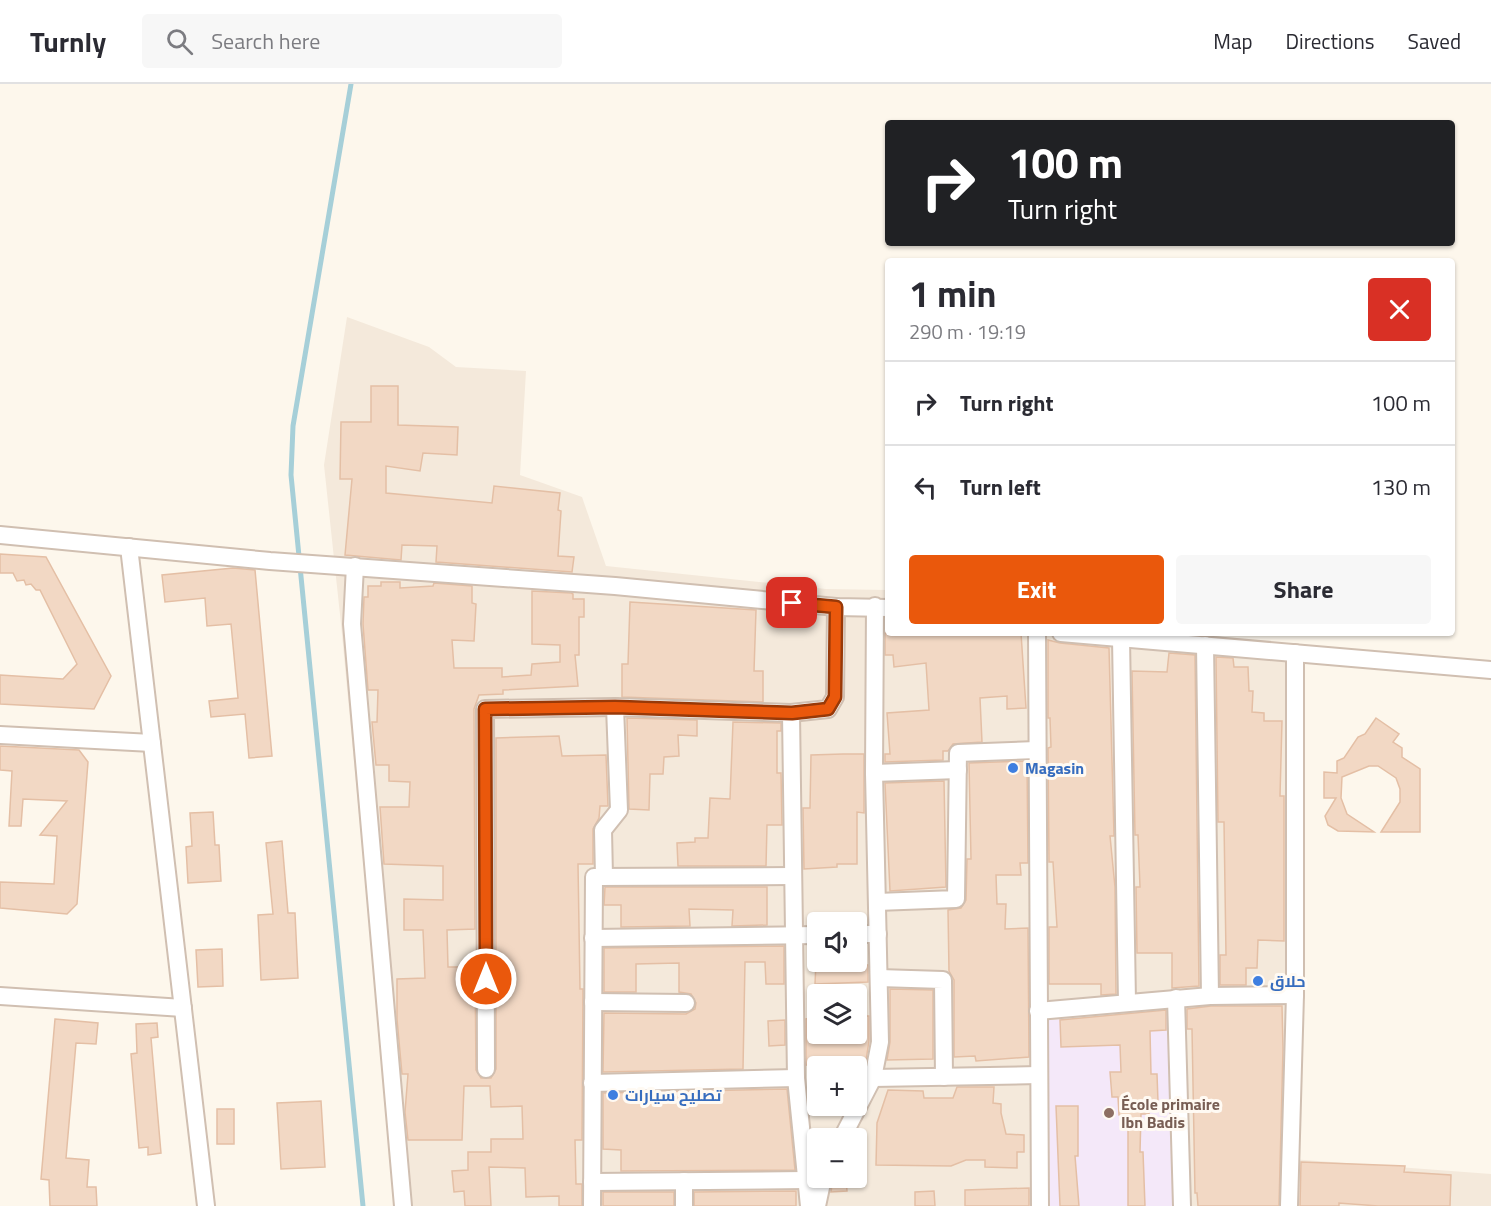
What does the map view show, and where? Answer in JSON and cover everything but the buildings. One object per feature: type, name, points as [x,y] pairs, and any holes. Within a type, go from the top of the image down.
[{"type":"street","points":[[0,535],[270,561],[615,586],[836,607],[882,607],[874,773],[880,1042],[873,1078],[847,1128]]},
{"type":"street","points":[[129,546],[206,1206]]},
{"type":"street","points":[[355,566],[352,624],[403,1206]]},
{"type":"street","points":[[486,1069],[485,709],[615,707],[792,713],[828,709],[835,697],[836,607]]},
{"type":"street","points":[[1037,636],[1040,1206]]},
{"type":"street","points":[[1097,636],[1491,670]]},
{"type":"street","points":[[1121,638],[1127,1002]]},
{"type":"street","points":[[1206,645],[1210,996]]},
{"type":"street","points":[[1289,1206],[1294,995],[1295,653]]},
{"type":"street","points":[[603,877],[603,830],[619,810],[615,707]]},
{"type":"street","points":[[792,713],[792,935],[796,1078],[809,1206]]},
{"type":"street","points":[[0,735],[152,742]]},
{"type":"street","points":[[877,902],[956,899],[958,753],[1037,750]]},
{"type":"street","points":[[874,773],[958,770]]},
{"type":"street","points":[[592,1206],[594,877],[792,876]]},
{"type":"street","points":[[867,934],[878,934]]},
{"type":"street","points":[[593,938],[807,935]]},
{"type":"street","points":[[879,978],[943,980],[944,1077]]},
{"type":"street","points":[[1038,1011],[1176,998],[1294,995]]},
{"type":"street","points":[[0,996],[183,1008]]},
{"type":"street","points":[[1176,998],[1182,1206]]},
{"type":"street","points":[[593,1002],[686,1003]]},
{"type":"street","points":[[873,1078],[1039,1075]]},
{"type":"street","points":[[592,1083],[796,1078]]},
{"type":"street","points":[[592,1182],[805,1180]]},
{"type":"street","points":[[684,1181],[684,1206]]},
{"type":"street","points":[[817,1206],[821,1188]]},
{"type":"shaded area","points":[[347,317],[429,347],[456,367],[526,371],[520,475],[582,497],[606,566],[826,589],[885,590],[885,636],[1218,636],[1295,653],[1291,1159],[1491,1174],[1491,1206],[396,1206],[324,465]]},
{"type":"shaded area","name":"École primaire Ibn Badis","points":[[1168,1015],[1173,1206],[1047,1206],[1046,1020]]},
{"type":"waterway","points":[[351,84],[293,426],[291,475],[363,1206]]},
{"type":"place","name":"Magasin","points":[[1013,768]]},
{"type":"place","name":"حلاق","points":[[1258,981]]},
{"type":"place","name":"تصليح سيارات","points":[[613,1095]]},
{"type":"place","name":"École primaire Ibn Badis","points":[[1109,1113]]},
{"type":"route","points":[[486,979],[485,709],[615,707],[792,713],[828,709],[835,697],[836,607],[792,603]]}]
